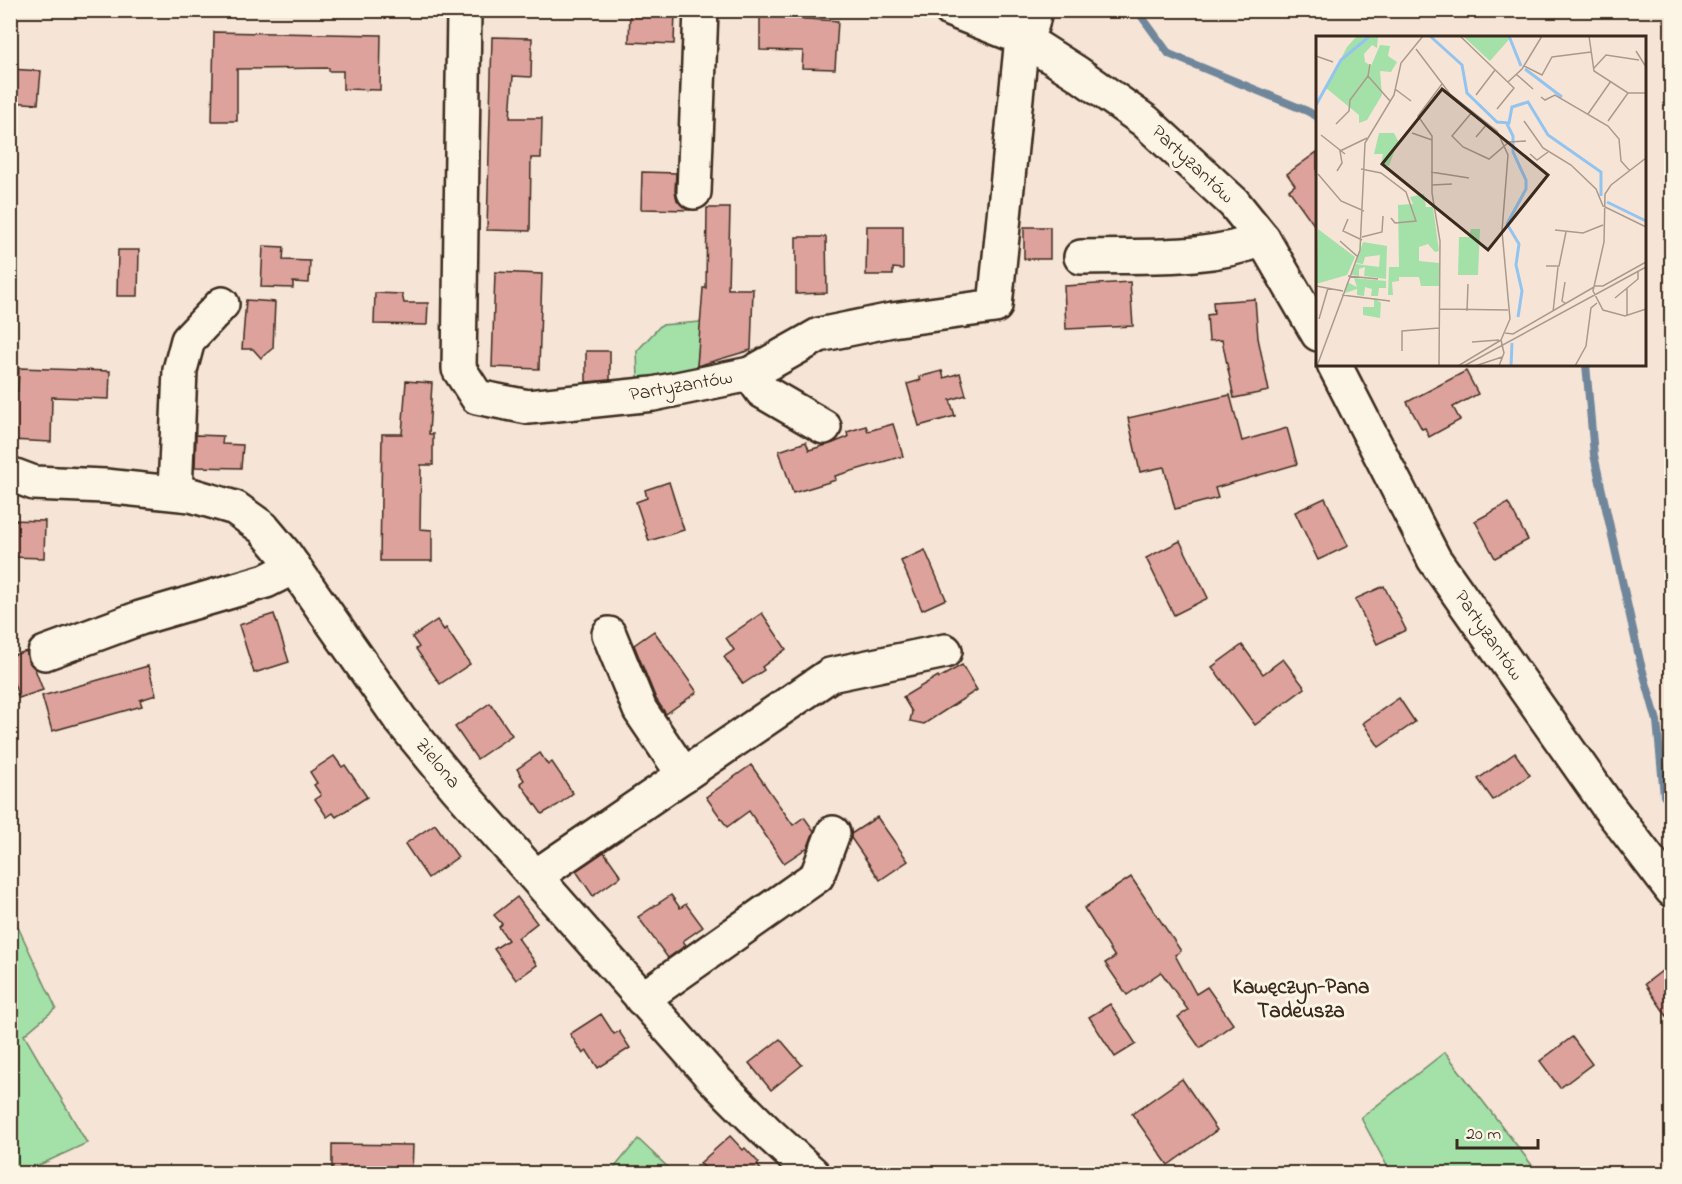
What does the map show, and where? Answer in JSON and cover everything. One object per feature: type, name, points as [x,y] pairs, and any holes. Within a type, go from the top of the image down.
[{"type":"street","name":"Partyzantów","points":[[464,10],[459,369],[477,397],[528,406],[567,397],[653,394],[750,374],[819,335],[892,320],[995,306],[1029,24]]},
{"type":"street","points":[[694,192],[701,10]]},
{"type":"street","name":"Partyzantów","points":[[951,10],[1029,24],[1077,73],[1145,121],[1234,202],[1263,239],[1316,332]]},
{"type":"street","points":[[1081,257],[1208,253],[1240,248],[1263,239]]},
{"type":"street","points":[[174,492],[180,370],[188,340],[222,304]]},
{"type":"street","name":"Partyzantów","points":[[1335,366],[1434,560],[1607,805],[1671,890]]},
{"type":"street","points":[[750,374],[762,391],[824,428]]},
{"type":"street","name":"Zielona","points":[[10,474],[34,483],[174,492],[235,508],[263,528],[294,567],[400,719],[456,787],[642,999],[740,1106],[813,1173]]},
{"type":"street","points":[[45,653],[140,618],[266,581],[294,567]]},
{"type":"street","points":[[609,634],[640,710],[684,775]]},
{"type":"street","points":[[536,876],[830,675],[945,651]]},
{"type":"street","points":[[642,999],[817,876],[833,833]]},
{"type":"green space","points":[[701,322],[697,367],[638,379],[637,351],[661,325]]},
{"type":"green space","points":[[10,910],[56,1008],[24,1035],[87,1143],[20,1174],[10,1173]]},
{"type":"green space","points":[[1445,1052],[1538,1173],[1391,1173],[1361,1118]]},
{"type":"green space","points":[[638,1139],[674,1173],[610,1173]]},
{"type":"building","points":[[630,10],[675,10],[674,44],[629,42]]},
{"type":"building","points":[[760,16],[838,21],[835,69],[802,68],[803,51],[760,50]]},
{"type":"building","points":[[214,32],[381,35],[380,90],[343,89],[343,71],[329,71],[329,68],[237,69],[237,121],[212,121]]},
{"type":"building","points":[[492,37],[532,38],[531,77],[513,76],[510,118],[542,118],[541,158],[531,158],[530,231],[487,230]]},
{"type":"building","points":[[10,69],[41,71],[38,104],[10,102]]},
{"type":"building","points":[[1316,153],[1316,228],[1289,190],[1295,185],[1287,174]]},
{"type":"building","points":[[642,172],[676,173],[677,200],[691,210],[641,209]]},
{"type":"building","points":[[707,208],[730,208],[728,289],[753,289],[751,350],[697,366],[703,288],[706,288]]},
{"type":"building","points":[[867,226],[903,226],[903,269],[893,268],[893,275],[866,275]]},
{"type":"building","points":[[1024,227],[1050,227],[1050,259],[1024,259]]},
{"type":"building","points":[[796,237],[826,237],[827,293],[796,294]]},
{"type":"building","points":[[263,246],[284,247],[283,260],[310,261],[309,283],[293,282],[293,288],[261,287]]},
{"type":"building","points":[[118,250],[139,250],[138,296],[117,296]]},
{"type":"building","points":[[495,272],[542,274],[539,369],[492,367]]},
{"type":"building","points":[[1130,282],[1133,326],[1066,329],[1064,286]]},
{"type":"building","points":[[375,293],[402,294],[404,303],[428,303],[427,325],[374,324]]},
{"type":"building","points":[[1255,299],[1258,338],[1269,391],[1234,398],[1222,340],[1209,341],[1207,315],[1214,314],[1213,302]]},
{"type":"building","points":[[246,300],[275,302],[273,348],[261,358],[253,349],[242,349]]},
{"type":"building","points":[[586,351],[610,351],[610,380],[586,382]]},
{"type":"building","points":[[19,368],[110,371],[109,399],[52,397],[51,442],[10,440],[11,391],[18,391]]},
{"type":"building","points":[[942,371],[944,378],[960,373],[966,395],[950,400],[955,416],[919,426],[907,384],[921,380],[919,377]]},
{"type":"building","points":[[1466,371],[1478,394],[1453,407],[1460,420],[1429,437],[1407,402]]},
{"type":"building","points":[[406,381],[432,383],[429,434],[433,434],[433,465],[421,465],[420,529],[432,530],[432,561],[380,561],[382,434],[402,434]]},
{"type":"building","points":[[1230,395],[1242,441],[1287,428],[1297,464],[1215,488],[1218,498],[1175,509],[1164,467],[1140,472],[1128,418]]},
{"type":"building","points":[[893,424],[903,456],[835,476],[836,480],[793,493],[779,451],[806,442],[809,450],[848,437],[847,432],[866,426],[868,431]]},
{"type":"building","points":[[196,435],[223,436],[222,444],[243,445],[241,468],[195,467]]},
{"type":"building","points":[[669,482],[684,530],[649,541],[636,502],[647,498],[645,490]]},
{"type":"building","points":[[1325,498],[1348,546],[1318,560],[1295,512]]},
{"type":"building","points":[[1508,503],[1528,540],[1495,558],[1475,521]]},
{"type":"building","points":[[10,520],[45,521],[44,558],[10,557]]},
{"type":"building","points":[[1180,541],[1208,598],[1174,615],[1146,558]]},
{"type":"building","points":[[925,550],[946,599],[922,610],[901,561]]},
{"type":"building","points":[[1384,586],[1406,630],[1377,644],[1355,599]]},
{"type":"building","points":[[762,613],[786,649],[762,667],[764,670],[743,684],[724,657],[734,650],[726,638]]},
{"type":"building","points":[[274,614],[289,662],[254,673],[239,625]]},
{"type":"building","points":[[437,620],[444,630],[446,628],[470,664],[440,684],[416,649],[419,647],[412,637]]},
{"type":"building","points":[[654,631],[697,692],[666,714],[656,699],[634,645]]},
{"type":"building","points":[[1242,645],[1263,674],[1283,659],[1305,688],[1255,725],[1212,667]]},
{"type":"building","points":[[27,651],[28,660],[35,669],[43,690],[19,698],[10,672],[10,656]]},
{"type":"building","points":[[962,665],[977,690],[924,724],[910,721],[912,712],[903,697]]},
{"type":"building","points":[[148,666],[156,695],[140,700],[142,706],[52,731],[42,696]]},
{"type":"building","points":[[1399,698],[1415,722],[1379,747],[1363,723]]},
{"type":"building","points":[[490,703],[512,735],[477,759],[455,727]]},
{"type":"building","points":[[540,753],[548,765],[552,762],[573,793],[542,814],[520,783],[524,780],[517,769]]},
{"type":"building","points":[[1515,753],[1530,775],[1493,800],[1478,779]]},
{"type":"building","points":[[334,756],[342,767],[345,765],[367,797],[336,817],[333,813],[327,817],[315,799],[321,795],[314,785],[317,783],[310,772]]},
{"type":"building","points":[[751,765],[793,825],[804,817],[814,831],[808,847],[784,863],[749,811],[727,827],[706,797]]},
{"type":"building","points":[[877,817],[908,861],[880,880],[851,838],[851,834]]},
{"type":"building","points":[[435,824],[458,857],[428,878],[405,844]]},
{"type":"building","points":[[604,852],[621,876],[593,896],[576,871]]},
{"type":"building","points":[[1131,877],[1181,951],[1175,955],[1196,994],[1207,987],[1233,1024],[1200,1048],[1178,1017],[1188,1010],[1161,972],[1127,995],[1105,963],[1115,957],[1084,908]]},
{"type":"building","points":[[671,895],[680,908],[686,904],[703,927],[683,941],[686,945],[668,958],[638,917]]},
{"type":"building","points":[[517,897],[537,923],[518,938],[537,965],[516,980],[494,949],[508,940],[499,927],[502,924],[494,915]]},
{"type":"building","points":[[1671,964],[1671,1022],[1645,984]]},
{"type":"building","points":[[1110,1004],[1136,1044],[1115,1057],[1089,1017]]},
{"type":"building","points":[[601,1014],[614,1034],[619,1031],[630,1048],[598,1068],[587,1051],[583,1054],[570,1034]]},
{"type":"building","points":[[1572,1037],[1592,1064],[1560,1088],[1540,1061]]},
{"type":"building","points":[[780,1039],[802,1065],[771,1090],[749,1063]]},
{"type":"building","points":[[1182,1079],[1217,1130],[1168,1165],[1132,1114]]},
{"type":"building","points":[[730,1136],[759,1163],[757,1165],[764,1173],[710,1173],[700,1163]]},
{"type":"building","points":[[332,1144],[413,1145],[412,1172],[332,1173]]},
{"type":"waterway","points":[[1137,10],[1169,54],[1316,116]]},
{"type":"waterway","points":[[1586,366],[1594,455],[1640,661],[1657,721],[1664,796],[1672,803]]},
{"type":"district","name":"Kawęczyn-Pana Tadeusza","points":[[1301,1000]]}]
